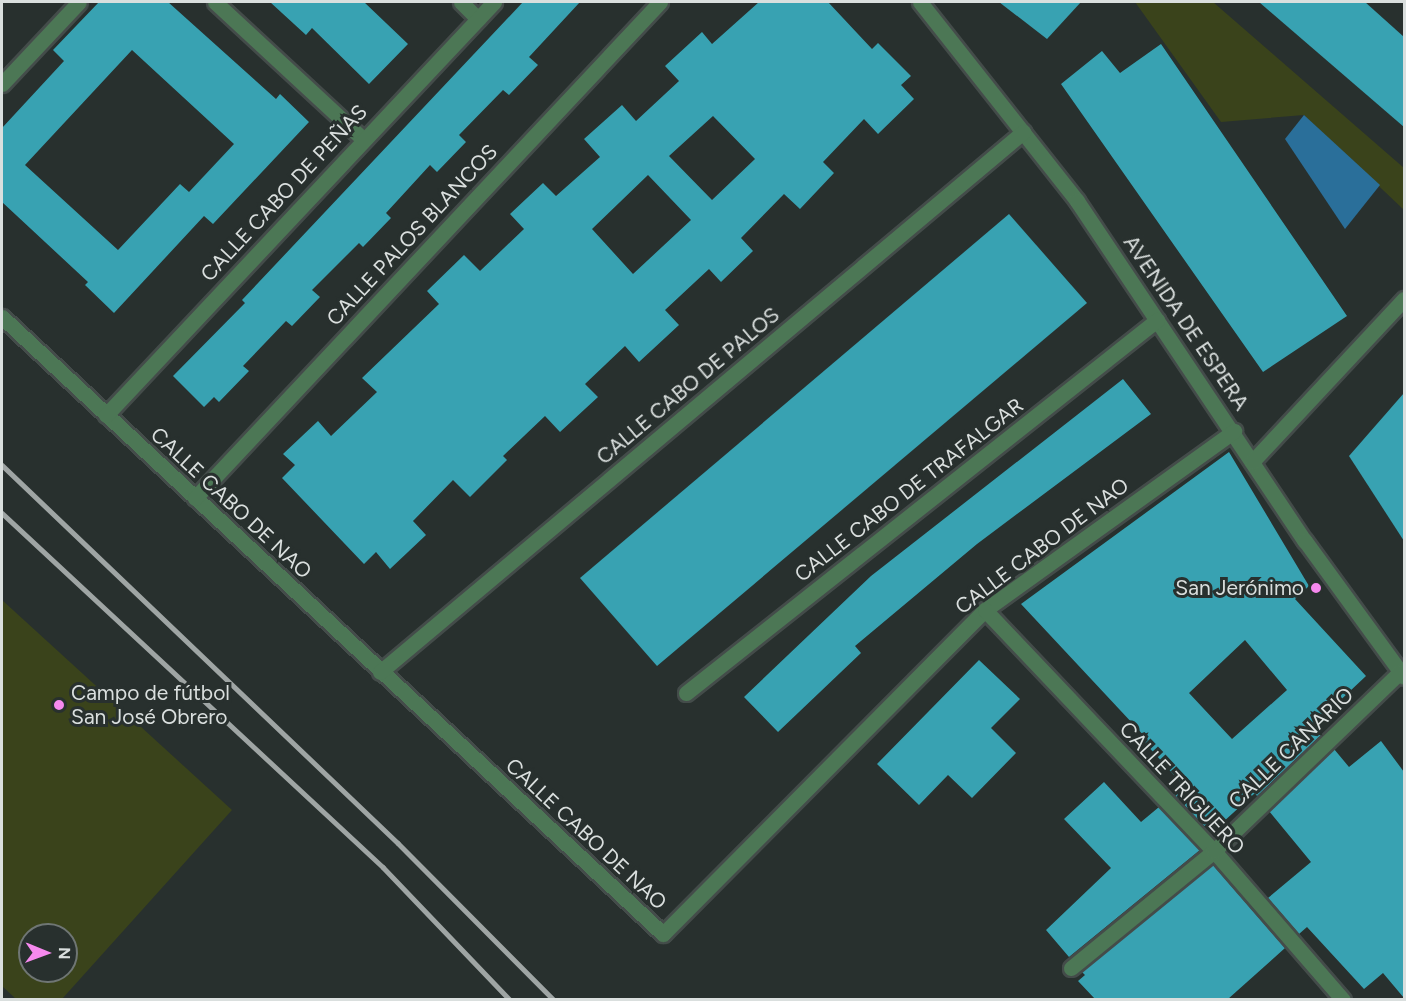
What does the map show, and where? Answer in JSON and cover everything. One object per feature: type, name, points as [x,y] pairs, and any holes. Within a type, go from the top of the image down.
[{"type":"street","points":[[2,84],[79,2]]},
{"type":"street","points":[[215,2],[362,138]]},
{"type":"street","points":[[461,2],[478,19]]},
{"type":"street","name":"CALLE CABO DE PEÑAS","points":[[106,415],[362,138],[494,2]]},
{"type":"street","name":"CALLE PALOS BLANCOS","points":[[195,498],[660,2]]},
{"type":"street","name":"AVENIDA DE ESPERA","points":[[920,2],[1077,201],[1234,431],[1252,462],[1402,674]]},
{"type":"street","name":"CALLE CABO DE PALOS","points":[[380,672],[1023,132]]},
{"type":"street","points":[[1252,462],[1404,299]]},
{"type":"street","name":"CALLE CABO DE NAO","points":[[2,317],[663,934],[985,610],[1234,431]]},
{"type":"street","name":"CALLE CABO DE TRAFALGAR","points":[[686,693],[1157,320]]},
{"type":"street","name":"CALLE TRIGUERO","points":[[985,610],[1214,851],[1343,999]]},
{"type":"street","name":"CALLE CANARIO","points":[[1071,968],[1214,851],[1402,674]]},
{"type":"green space","points":[[1135,2],[1213,2],[1404,168],[1404,210],[1304,115],[1221,122]]},
{"type":"green space","name":"Campo de fútbol San José Obrero","points":[[2,600],[232,810],[78,981],[78,923],[18,923],[18,983],[76,983],[62,999],[16,999],[2,986]]},
{"type":"water","points":[[1304,115],[1380,185],[1345,229],[1285,139]]},
{"type":"building","points":[[99,2],[168,2],[276,99],[280,94],[309,122],[213,224],[204,216],[114,313],[85,285],[88,282],[2,202],[2,128],[64,61],[53,50]],"holes":[[[132,50],[234,144],[189,192],[180,184],[118,250],[25,165]]]},
{"type":"building","points":[[270,2],[364,2],[408,44],[369,84],[312,28],[306,35]]},
{"type":"building","points":[[523,2],[580,2],[529,57],[538,65],[509,95],[503,90],[459,135],[466,142],[437,172],[430,165],[386,213],[391,218],[363,247],[359,243],[312,290],[320,297],[292,326],[286,321],[243,366],[249,371],[219,402],[214,397],[204,407],[173,376],[245,303],[242,300]]},
{"type":"building","points":[[759,2],[828,2],[872,49],[878,43],[911,76],[901,85],[914,99],[878,134],[864,119],[823,162],[834,173],[800,209],[784,194],[741,238],[753,251],[721,282],[709,269],[665,310],[679,325],[639,362],[625,346],[585,384],[598,397],[560,432],[545,416],[503,456],[507,460],[470,497],[453,480],[413,521],[426,535],[390,569],[376,552],[364,564],[282,478],[295,465],[283,454],[318,421],[331,436],[377,392],[362,378],[439,304],[427,291],[464,255],[480,271],[524,229],[510,214],[543,183],[556,196],[600,157],[584,139],[622,105],[636,121],[679,81],[665,66],[702,32],[712,44]],"holes":[[[713,116],[755,159],[712,200],[669,156]],[[648,175],[691,220],[633,274],[592,229]]]},
{"type":"building","points":[[999,2],[1081,2],[1047,39]]},
{"type":"building","points":[[1259,2],[1365,2],[1404,37],[1404,127]]},
{"type":"building","points":[[1161,44],[1347,316],[1263,372],[1061,84],[1102,51],[1120,73]]},
{"type":"building","points":[[1009,214],[1087,303],[657,666],[580,578]]},
{"type":"building","points":[[1123,379],[1151,414],[977,544],[855,646],[861,653],[778,732],[744,697],[871,576]]},
{"type":"building","points":[[1404,393],[1404,541],[1349,456]]},
{"type":"building","points":[[1229,452],[1309,586],[1295,599],[1366,676],[1313,726],[1321,735],[1257,796],[1255,793],[1211,833],[1174,794],[1184,786],[1145,743],[1148,740],[1021,604]],"holes":[[[1245,640],[1287,690],[1232,739],[1189,693]]]},
{"type":"building","points":[[979,660],[1020,699],[991,728],[1016,753],[972,798],[948,775],[919,805],[877,764]]},
{"type":"building","points":[[1381,741],[1404,772],[1404,998],[1383,973],[1364,989],[1307,927],[1299,934],[1268,898],[1311,862],[1269,811],[1334,749],[1349,767]]},
{"type":"building","points":[[1104,782],[1141,822],[1159,807],[1200,850],[1069,957],[1046,930],[1111,868],[1064,819]]},
{"type":"building","points":[[1213,865],[1285,948],[1228,999],[1095,999],[1078,981],[1085,975],[1082,972]]},
{"type":"railway","points":[[2,465],[398,843],[554,1000]]},
{"type":"railway","points":[[2,513],[383,867],[510,1000]]},
{"type":"place","name":"San Jerónimo","points":[[1316,588]]},
{"type":"place","name":"Campo de fútbol San José Obrero","points":[[59,705]]}]
